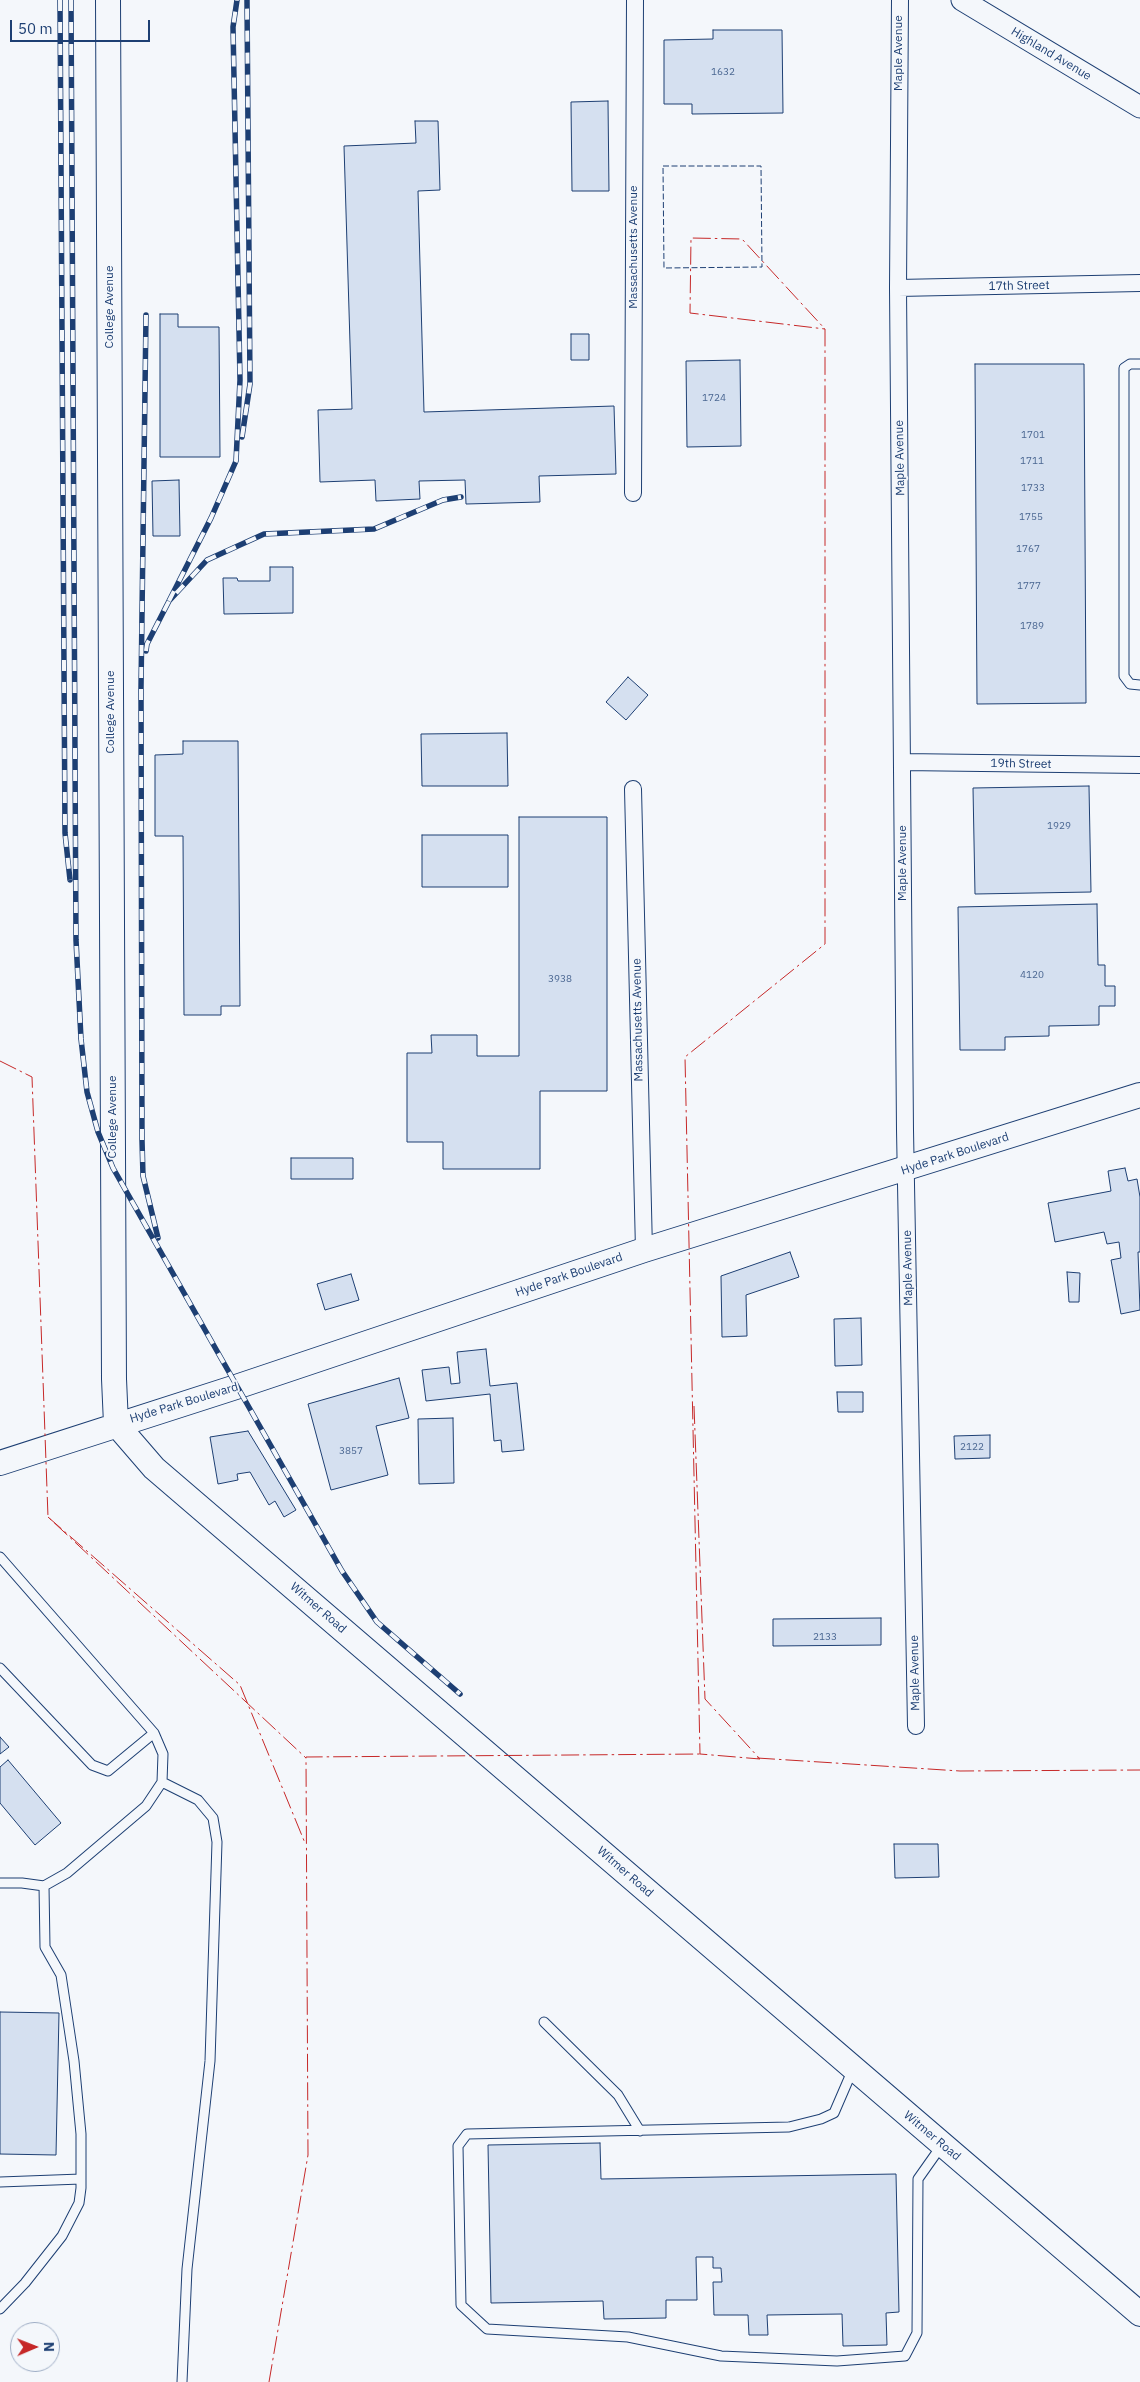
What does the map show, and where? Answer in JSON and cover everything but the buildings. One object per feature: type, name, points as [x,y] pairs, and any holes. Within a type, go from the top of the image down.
[{"type":"main road","name":"College Avenue","points":[[108,0],[114,1370],[116,1424]]},
{"type":"main road","name":"Hyde Park Boulevard","points":[[0,1463],[251,1382],[644,1250],[906,1170],[1140,1095]]},
{"type":"main road","name":"Witmer Road","points":[[116,1424],[154,1468],[1140,2314]]},
{"type":"street","name":"Massachusetts Avenue","points":[[633,493],[635,0]]},
{"type":"street","name":"Maple Avenue","points":[[900,0],[898,288],[906,1170],[916,1726]]},
{"type":"street","name":"Highland Avenue","points":[[962,0],[1140,108]]},
{"type":"street","name":"17th Street","points":[[898,288],[1140,283]]},
{"type":"street","name":"19th Street","points":[[903,762],[1140,765]]},
{"type":"street","name":"Massachusetts Avenue","points":[[633,789],[644,1250]]},
{"type":"lane","points":[[1140,364],[1130,364],[1124,368],[1124,676],[1130,684],[1140,686]]},
{"type":"lane","points":[[0,1557],[154,1732],[163,1754],[162,1782],[146,1806],[67,1873],[44,1886],[0,1883]]},
{"type":"lane","points":[[0,1668],[92,1765],[108,1771],[154,1732]]},
{"type":"lane","points":[[162,1782],[198,1800],[213,1818],[217,1842],[210,2061],[187,2269],[182,2382]]},
{"type":"lane","points":[[0,2309],[25,2283],[62,2236],[79,2203],[81,2179],[80,2134],[74,2062],[61,1975],[45,1947],[44,1886]]},
{"type":"lane","points":[[544,2022],[618,2096],[640,2131]]},
{"type":"lane","points":[[853,2069],[834,2113],[821,2119],[788,2127],[467,2134],[458,2146],[461,2305],[487,2329],[628,2337],[721,2356],[837,2361],[905,2356],[917,2333],[918,2179],[942,2145]]},
{"type":"lane","points":[[0,2182],[81,2179]]},
{"type":"railway","points":[[60,0],[65,833],[70,880]]},
{"type":"railway","points":[[71,0],[76,940],[81,1039],[87,1092],[98,1132],[113,1168],[342,1571],[377,1622],[460,1694]]},
{"type":"railway","points":[[169,601],[211,518],[236,461],[240,380],[233,27],[237,0]]},
{"type":"railway","points":[[242,437],[250,384],[247,0]]},
{"type":"railway","points":[[146,315],[141,688],[142,1140],[143,1176],[158,1238]]},
{"type":"railway","points":[[146,651],[147,644],[169,601],[207,560],[264,534],[374,529],[443,500],[461,497]]},
{"type":"fence","points":[[663,166],[761,166],[762,267],[664,268],[663,166]]},
{"type":"power","points":[[694,1406],[705,1699],[760,1759],[700,1754],[685,1057],[825,944],[825,329],[742,239],[691,238],[690,313],[825,329]]},
{"type":"power","points":[[0,1061],[32,1077],[48,1517],[306,1758]]},
{"type":"power","points":[[48,1517],[240,1685],[305,1843]]},
{"type":"power","points":[[269,2382],[308,2155],[306,1757],[702,1754]]},
{"type":"power","points":[[757,1758],[960,1771],[1140,1770]]}]
